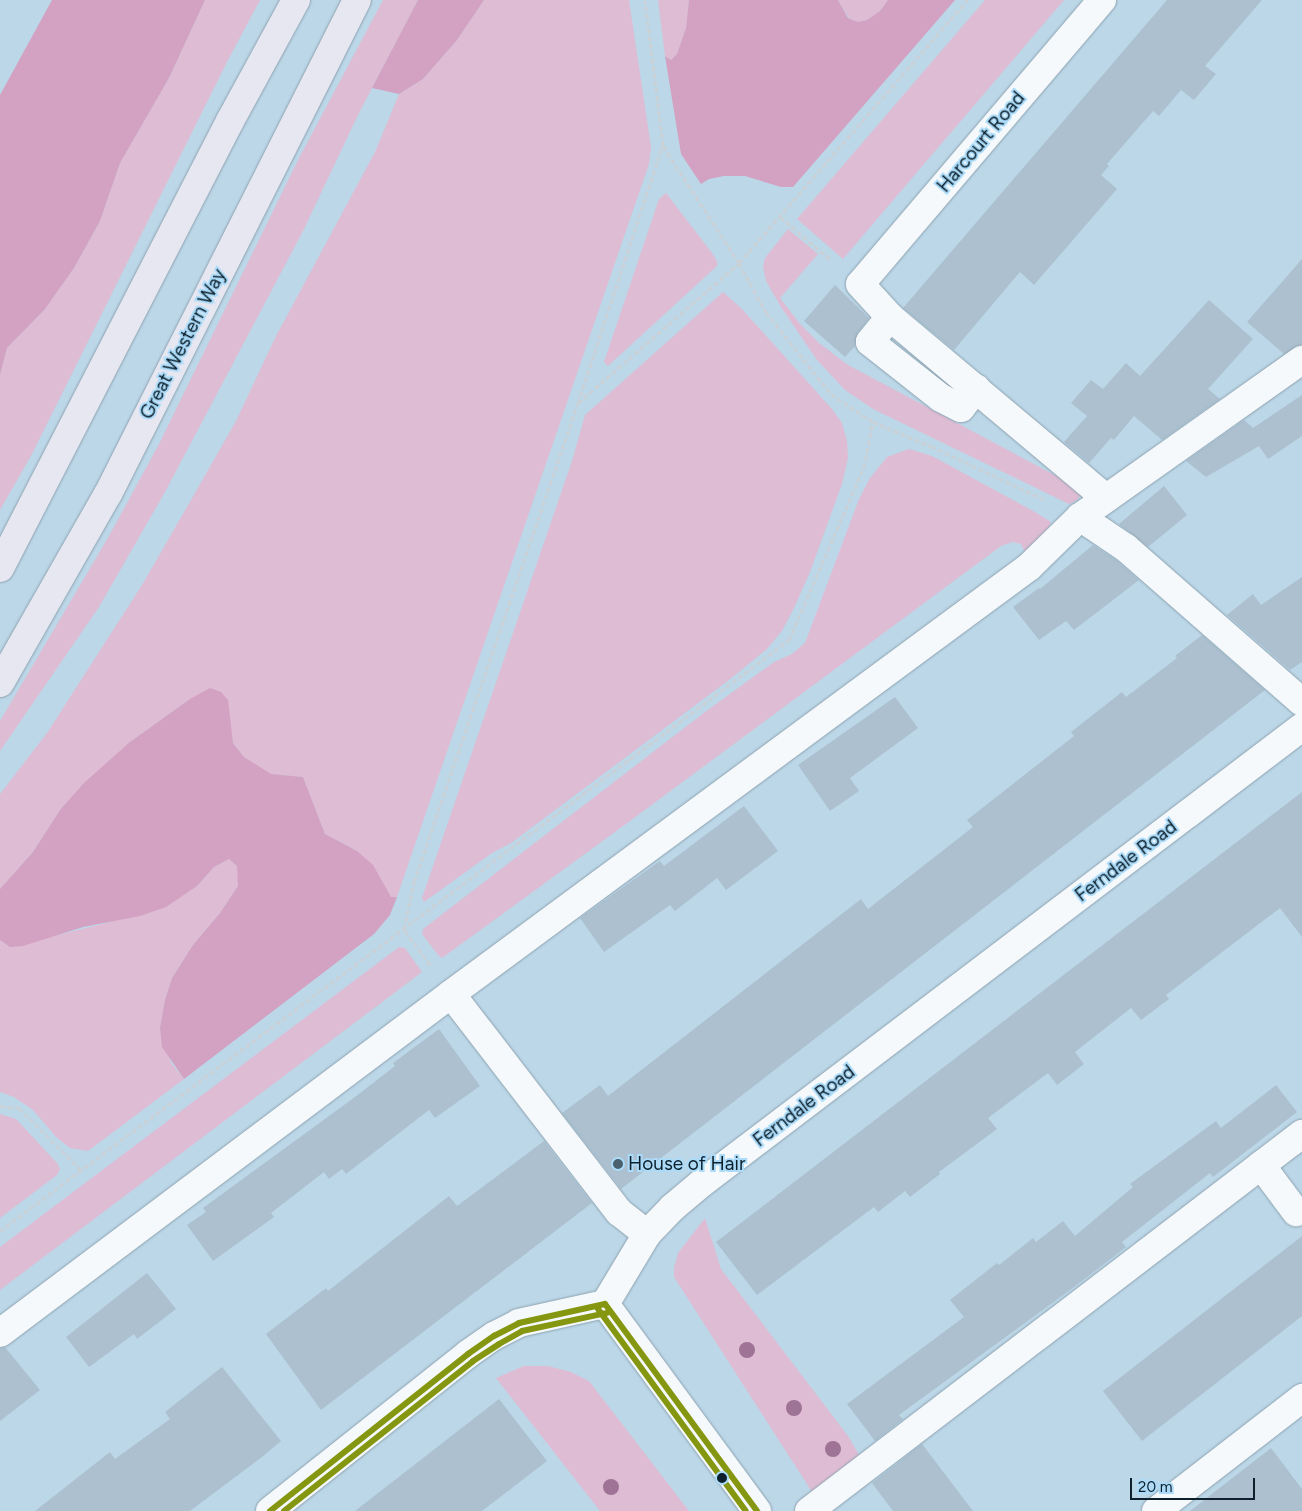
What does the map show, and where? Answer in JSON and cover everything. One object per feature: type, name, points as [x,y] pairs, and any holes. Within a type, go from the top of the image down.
[{"type":"main road","points":[[0,568],[230,121],[296,0]]},
{"type":"main road","name":"Great Western Way","points":[[0,683],[108,494],[357,0]]},
{"type":"street","name":"Harcourt Road","points":[[860,284],[1102,0]]},
{"type":"street","points":[[860,284],[890,317],[1106,498]]},
{"type":"street","points":[[0,1333],[451,994],[1029,567],[1080,516],[1302,360]]},
{"type":"street","points":[[1080,516],[1126,548],[1302,702]]},
{"type":"street","name":"Ferndale Road","points":[[605,1304],[646,1234],[672,1208],[703,1182],[1302,727]]},
{"type":"street","points":[[451,994],[619,1212],[646,1234]]},
{"type":"street","points":[[809,1511],[1302,1134]]},
{"type":"street","points":[[1261,1165],[1296,1212]]},
{"type":"street","points":[[270,1511],[468,1354],[494,1336],[520,1323],[605,1304],[757,1511]]},
{"type":"street","points":[[1156,1511],[1300,1404]]},
{"type":"path","points":[[451,994],[404,929],[414,882],[578,403],[663,145],[645,0]]},
{"type":"path","points":[[578,403],[738,263],[968,0]]},
{"type":"path","points":[[663,145],[738,263],[766,312],[831,394],[873,422],[931,446],[1080,516]]},
{"type":"path","points":[[780,217],[860,284]]},
{"type":"path","points":[[0,1231],[789,640],[864,466],[873,422]]},
{"type":"path","points":[[0,1106],[19,1108],[81,1170]]},
{"type":"shaded area","points":[[52,0],[205,0],[169,78],[120,163],[100,221],[74,268],[45,309],[7,348],[0,375],[0,95]]},
{"type":"shaded area","points":[[205,0],[260,0],[227,62],[32,454],[0,510],[0,375],[7,348],[45,309],[74,268],[100,221],[120,163],[169,78]]},
{"type":"shaded area","points":[[383,0],[418,0],[359,113],[303,231],[165,492],[99,607],[0,751],[0,721],[109,536],[159,444],[298,160]]},
{"type":"shaded area","points":[[418,0],[484,0],[457,40],[423,79],[399,94],[372,88]]},
{"type":"shaded area","points":[[484,0],[629,0],[651,147],[649,164],[397,897],[391,897],[357,851],[325,834],[303,777],[271,774],[255,765],[244,757],[233,743],[231,731],[190,699],[130,742],[60,810],[33,852],[0,889],[0,794],[47,733],[142,585],[191,500],[236,421],[275,338],[375,152],[399,94],[423,79],[457,40]]},
{"type":"shaded area","points":[[658,0],[689,0],[686,28],[677,54],[671,60],[665,56]]},
{"type":"shaded area","points":[[689,0],[838,0],[848,18],[858,22],[867,20],[880,11],[888,0],[955,0],[793,187],[781,187],[745,176],[724,176],[709,179],[701,184],[681,154],[665,56],[671,60],[677,54],[686,28]]},
{"type":"shaded area","points":[[838,0],[888,0],[880,11],[867,20],[858,22],[849,18]]},
{"type":"shaded area","points":[[985,0],[1064,0],[843,259],[797,219]]},
{"type":"shaded area","points":[[666,193],[712,253],[717,261],[717,266],[608,366],[604,362],[659,199]]},
{"type":"shaded area","points":[[788,229],[818,254],[780,298],[800,324],[819,343],[848,365],[1062,479],[1081,494],[1077,500],[1069,504],[873,409],[845,390],[817,360],[766,281],[763,267],[765,258]]},
{"type":"shaded area","points":[[723,292],[741,308],[832,409],[842,423],[847,441],[848,458],[842,484],[810,572],[794,608],[782,631],[767,649],[729,680],[511,843],[492,853],[424,902],[422,898],[572,461],[585,415]]},
{"type":"shaded area","points":[[909,449],[932,456],[1035,512],[1051,522],[1046,533],[1026,555],[1021,544],[1013,542],[1001,546],[442,958],[438,955],[422,934],[423,929],[705,712],[774,662],[792,654],[805,643],[859,499],[870,478],[887,457]]},
{"type":"shaded area","points":[[210,688],[221,692],[228,700],[233,743],[244,757],[271,774],[303,777],[325,834],[357,851],[373,865],[391,897],[397,897],[390,915],[374,934],[184,1079],[162,1047],[160,1028],[165,1000],[172,978],[193,945],[220,913],[238,886],[237,866],[229,859],[214,867],[197,886],[166,907],[140,916],[83,927],[23,946],[10,947],[0,940],[0,889],[33,852],[60,810],[84,783],[130,742],[190,699]]},
{"type":"shaded area","points":[[229,859],[238,867],[238,886],[220,913],[193,945],[172,978],[165,1000],[160,1028],[171,1063],[184,1079],[88,1151],[70,1148],[56,1137],[33,1110],[14,1097],[0,1092],[0,940],[10,947],[110,922],[197,886],[214,867]]},
{"type":"shaded area","points":[[399,947],[405,948],[422,972],[0,1290],[0,1247]]},
{"type":"shaded area","points":[[0,1114],[16,1119],[57,1163],[60,1169],[57,1175],[0,1218]]},
{"type":"shaded area","points":[[705,1218],[721,1269],[848,1436],[862,1460],[814,1495],[674,1277],[678,1253]]},
{"type":"shaded area","points":[[524,1366],[548,1366],[571,1372],[589,1381],[689,1511],[600,1511],[496,1378]]},
{"type":"building","points":[[1167,0],[1262,0],[1205,66],[1216,74],[1194,100],[1181,90],[1159,116],[1153,111],[1107,164],[1109,166],[1101,175],[1117,189],[1034,285],[1020,272],[954,350],[903,308]]},
{"type":"building","points":[[1302,259],[1302,345],[1284,354],[1247,322]]},
{"type":"building","points":[[835,285],[869,318],[858,333],[855,346],[845,357],[804,321]]},
{"type":"building","points":[[1209,300],[1253,339],[1208,389],[1220,399],[1162,440],[1134,416],[1114,440],[1111,438],[1089,463],[1064,442],[1087,416],[1071,403],[1091,380],[1103,389],[1126,363],[1140,376]]},
{"type":"building","points":[[1302,395],[1302,436],[1268,459],[1259,446],[1206,477],[1186,461],[1244,420],[1253,428]]},
{"type":"building","points":[[1164,486],[1187,515],[1148,547],[1119,524]]},
{"type":"building","points":[[1093,545],[1116,560],[1139,580],[1074,630],[1066,621],[1039,640],[1013,607],[1040,589]]},
{"type":"building","points":[[1302,577],[1302,662],[1290,670],[1227,615],[1253,594],[1261,605]]},
{"type":"building","points":[[1202,635],[1265,690],[621,1189],[562,1113],[600,1085],[608,1096],[861,899],[868,909],[973,827],[967,820],[1074,736],[1071,732],[1122,692],[1126,697],[1177,658],[1175,656]]},
{"type":"building","points":[[895,697],[918,728],[850,778],[859,791],[830,811],[798,765]]},
{"type":"building","points":[[1302,792],[1302,937],[1280,908],[1166,995],[1169,999],[1141,1020],[1131,1008],[1075,1052],[1084,1064],[1057,1085],[1048,1073],[988,1118],[997,1129],[939,1172],[940,1174],[910,1197],[905,1191],[878,1212],[874,1207],[757,1295],[716,1242]]},
{"type":"building","points":[[744,806],[778,851],[726,890],[717,878],[675,911],[670,905],[604,952],[580,918],[660,861],[664,866]]},
{"type":"building","points":[[439,1029],[480,1086],[435,1118],[429,1110],[346,1174],[342,1169],[329,1179],[324,1172],[271,1213],[274,1217],[213,1261],[187,1225],[206,1212],[203,1208],[355,1097],[395,1066],[393,1063]]},
{"type":"building","points":[[1276,1085],[1297,1112],[1213,1177],[1210,1173],[1122,1242],[1126,1247],[899,1415],[903,1419],[875,1441],[847,1404],[964,1317],[950,1300],[997,1263],[999,1265],[1033,1238],[1036,1242],[1063,1221],[1075,1236],[1133,1187],[1130,1184],[1216,1121],[1221,1128]]},
{"type":"building","points":[[544,1141],[592,1203],[321,1410],[266,1334],[326,1288],[328,1291],[449,1196],[457,1206]]},
{"type":"building","points":[[1302,1236],[1302,1316],[1142,1441],[1103,1391]]},
{"type":"building","points":[[147,1273],[176,1309],[137,1339],[134,1334],[89,1367],[66,1337]]},
{"type":"building","points":[[5,1347],[40,1390],[0,1421],[0,1348]]},
{"type":"building","points":[[222,1367],[281,1441],[262,1457],[190,1511],[35,1511],[110,1452],[115,1459],[170,1419],[165,1412]]},
{"type":"building","points":[[499,1399],[547,1461],[482,1511],[355,1511]]},
{"type":"building","points":[[922,1444],[973,1511],[893,1511],[872,1483]]},
{"type":"building","points":[[1271,1448],[1302,1489],[1302,1511],[1190,1511]]},
{"type":"transit line","points":[[605,1304],[757,1511]]},
{"type":"transit line","points":[[270,1511],[468,1354],[494,1336],[519,1323],[605,1304]]},
{"type":"transit line","points":[[598,1309],[746,1511]]},
{"type":"transit line","points":[[284,1511],[473,1361],[499,1344],[522,1331],[607,1313]]},
{"type":"place","name":"House of Hair","points":[[618,1164]]}]
